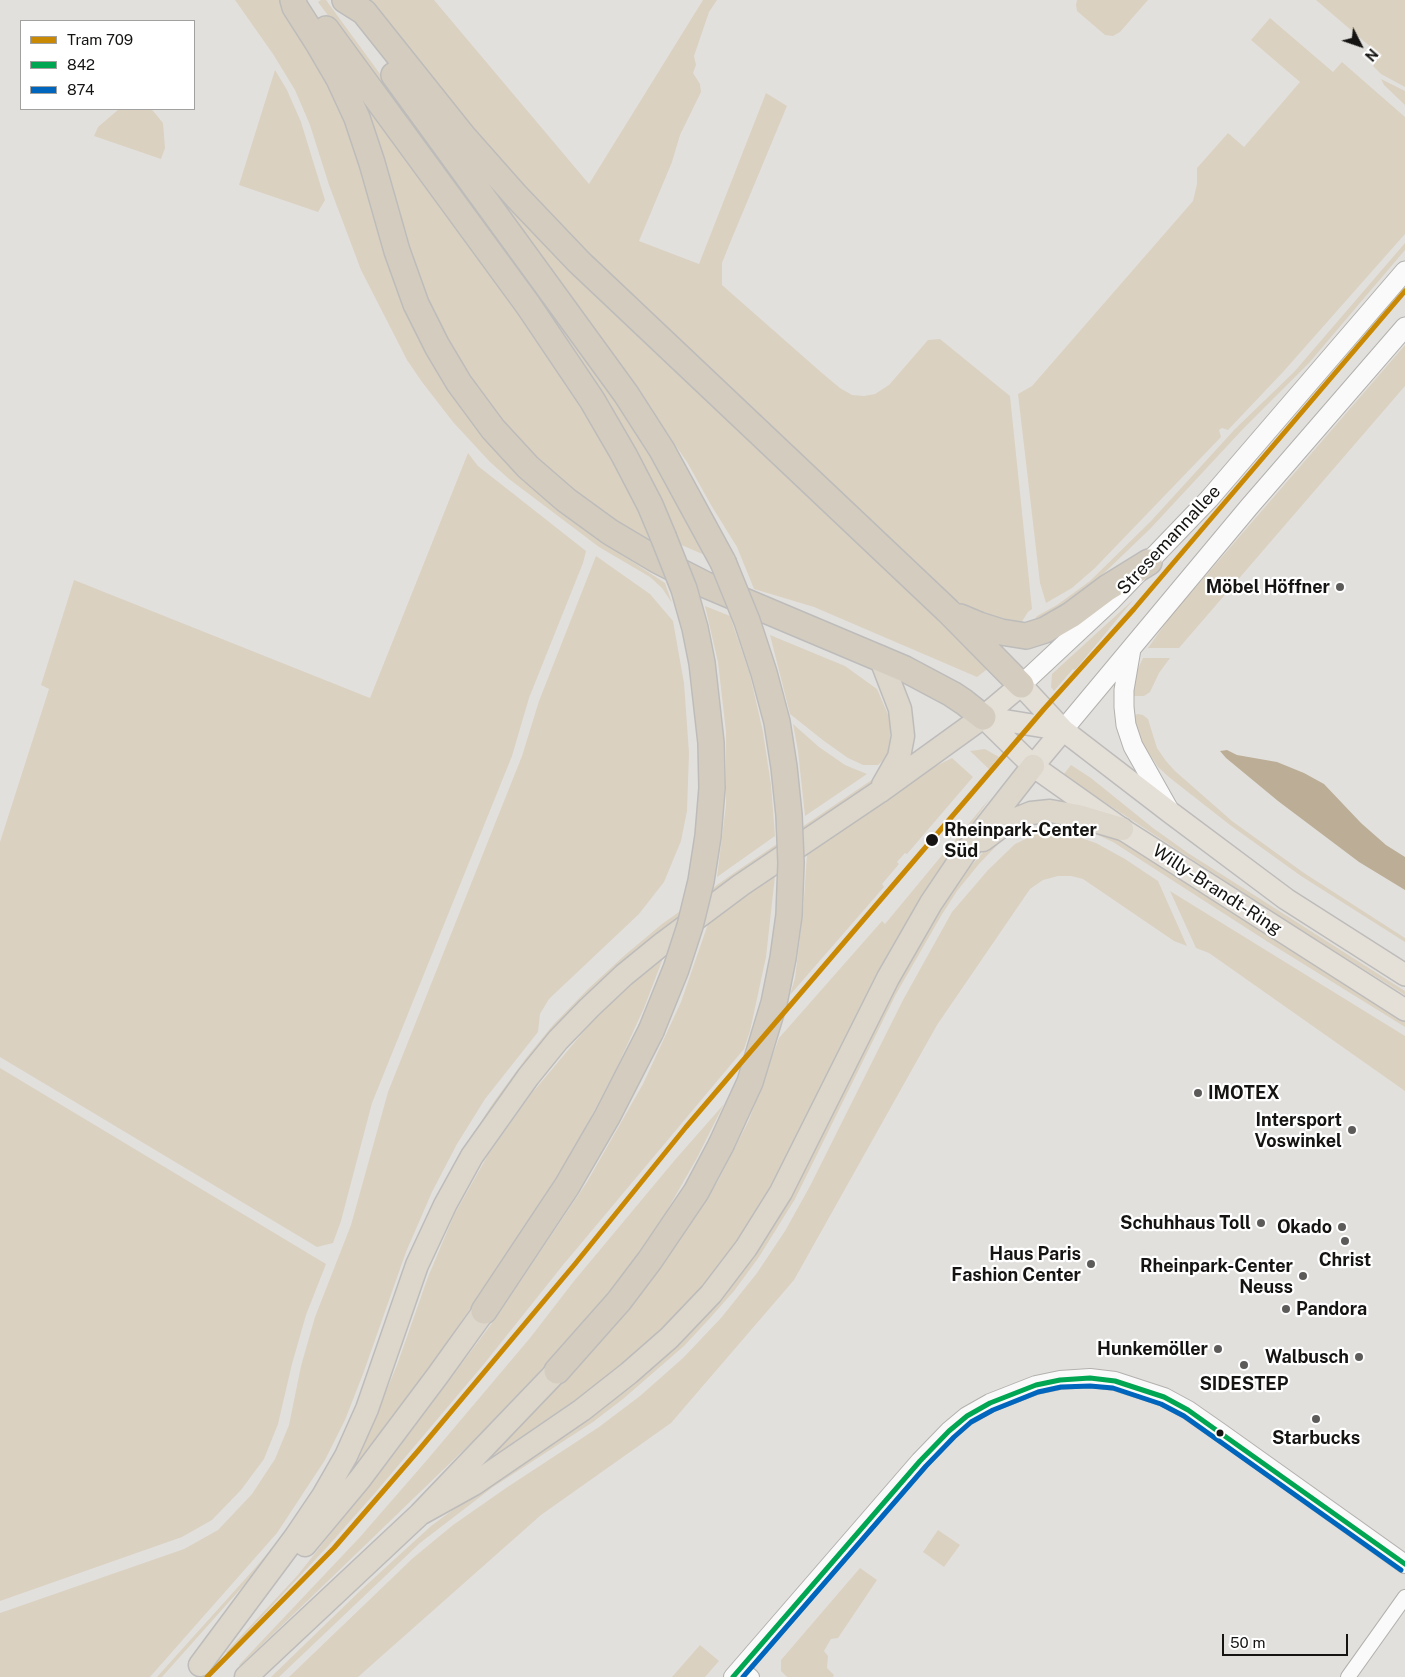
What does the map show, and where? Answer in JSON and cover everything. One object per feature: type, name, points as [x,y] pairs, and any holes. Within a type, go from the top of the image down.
[{"type":"highway","points":[[194,1671],[324,1496],[346,1456],[367,1409],[417,1266],[445,1205],[472,1156],[499,1115],[558,1040],[588,1008],[662,944],[741,885],[879,792],[982,717],[952,694],[880,657],[706,585],[657,560],[610,532],[566,500],[528,467],[493,429],[459,383],[437,346],[416,304],[396,251],[372,163],[356,118],[339,79],[294,7],[294,0]]},
{"type":"highway","points":[[194,1671],[292,1561],[360,1479],[438,1375],[567,1186],[607,1118],[651,1031],[676,969],[690,926],[701,881],[708,836],[712,788],[712,743],[702,663],[695,628],[684,589],[650,505],[592,400],[528,305],[304,0]]},
{"type":"highway","points":[[246,1677],[420,1514],[557,1371],[619,1301],[650,1260],[696,1192],[721,1145],[750,1082],[774,1003],[783,958],[791,863],[789,815],[777,722],[747,621],[723,562],[666,458],[626,394],[339,0]]},
{"type":"highway","points":[[345,0],[364,12],[463,136],[517,197],[579,262],[948,611],[1022,685]]},
{"type":"highway","points":[[948,611],[979,626],[1026,636],[1045,630],[1071,615],[1107,588],[1149,562]]},
{"type":"highway","points":[[879,792],[899,757],[902,736],[900,709],[880,657]]},
{"type":"highway","points":[[420,1514],[474,1484],[582,1410],[669,1338],[711,1294],[746,1248],[781,1192],[888,978],[931,903],[1027,759]]},
{"type":"highway","points":[[964,854],[1006,823],[1031,814],[1050,811],[1078,816],[1122,829]]},
{"type":"main road","name":"Stresemannallee","points":[[982,717],[1022,685],[1112,600],[1149,562],[1209,498],[1405,271]]},
{"type":"main road","name":"Stresemannallee","points":[[1027,759],[1064,730],[1131,647],[1405,327]]},
{"type":"main road","points":[[1131,647],[1124,690],[1126,726],[1133,746],[1171,813]]},
{"type":"main road","points":[[1022,685],[1020,723],[1027,759]]},
{"type":"main road","name":"Willy-Brandt-Ring","points":[[1022,685],[1064,730],[1171,813],[1286,899],[1405,975]]},
{"type":"main road","points":[[982,717],[1064,730]]},
{"type":"main road","name":"Willy-Brandt-Ring","points":[[982,717],[1027,759],[1122,829],[1405,1010]]},
{"type":"street","points":[[742,1674],[914,1468],[949,1430],[990,1402],[1036,1385],[1060,1380],[1090,1378],[1115,1381],[1164,1397],[1208,1423],[1405,1564]]},
{"type":"street","points":[[1348,1677],[1405,1597]]},
{"type":"shaded area","points":[[235,0],[281,0],[302,30],[341,102],[405,303],[571,517],[613,549],[665,583],[672,603],[662,588],[650,577],[599,547],[509,479],[490,462],[453,422],[422,382],[407,360],[361,270],[329,185],[310,125],[295,90],[273,54]]},
{"type":"shaded area","points":[[326,0],[581,349],[652,458],[707,556],[679,544],[504,255],[318,2]]},
{"type":"shaded area","points":[[364,0],[434,0],[589,184],[703,0],[717,0],[709,12],[694,56],[696,65],[693,73],[700,84],[701,92],[680,135],[672,162],[639,241],[699,264],[766,93],[787,106],[722,263],[722,285],[822,373],[852,395],[864,396],[875,394],[889,385],[928,340],[940,339],[1010,396],[1032,609],[1021,623],[1015,625],[967,608],[953,598],[918,568],[798,451],[605,274],[509,175]]},
{"type":"shaded area","points":[[1077,0],[1148,0],[1120,32],[1113,36],[1105,35],[1077,11]]},
{"type":"shaded area","points":[[1316,0],[1405,0],[1405,87],[1381,74],[1373,66],[1380,55]]},
{"type":"shaded area","points":[[1270,18],[1333,72],[1342,62],[1405,117],[1405,234],[1283,372],[1228,430],[1222,428],[1219,430],[1221,437],[1095,568],[1072,588],[1046,603],[1040,583],[1018,394],[1032,386],[1193,201],[1197,184],[1197,168],[1228,133],[1244,147],[1300,82],[1251,40]]},
{"type":"shaded area","points":[[275,70],[287,90],[301,122],[325,200],[318,212],[239,185]]},
{"type":"shaded area","points":[[1381,79],[1405,91],[1405,105],[1384,85]]},
{"type":"shaded area","points":[[362,98],[480,258],[581,402],[634,496],[650,542],[614,521],[561,483],[518,441],[453,355],[418,285]]},
{"type":"shaded area","points":[[118,110],[152,110],[163,123],[165,148],[161,159],[94,136],[98,127]]},
{"type":"shaded area","points":[[487,180],[990,667],[977,677],[814,607],[754,589],[737,547],[687,462],[582,311],[492,193]]},
{"type":"shaded area","points":[[1405,243],[1405,250],[1309,363],[1243,429],[1150,529],[1078,598],[1033,622],[1037,616],[1057,605],[1090,581],[1151,521],[1235,429],[1294,372]]},
{"type":"shaded area","points":[[1405,345],[1405,386],[1179,648],[1148,648],[1170,617]]},
{"type":"shaded area","points":[[468,453],[478,466],[586,551],[583,563],[529,698],[512,756],[372,1103],[341,1221],[333,1243],[317,1247],[0,1057],[0,842],[49,689],[41,685],[74,580],[370,698]]},
{"type":"shaded area","points":[[596,556],[650,594],[673,621],[684,683],[689,753],[687,811],[681,841],[664,882],[639,914],[549,999],[540,1014],[538,1032],[485,1099],[457,1144],[432,1192],[406,1252],[345,1420],[325,1460],[277,1533],[150,1677],[0,1677],[0,1613],[184,1549],[218,1530],[252,1494],[275,1459],[289,1425],[301,1366],[315,1317],[351,1225],[388,1092],[522,756],[539,701]]},
{"type":"shaded area","points":[[1134,599],[1075,670],[1073,669],[1054,691],[1051,687],[1052,674]]},
{"type":"shaded area","points":[[705,606],[730,616],[750,675],[763,732],[771,785],[775,836],[717,877],[726,805],[726,732],[718,662]]},
{"type":"shaded area","points":[[770,635],[845,666],[877,689],[890,719],[890,754],[878,765],[863,765],[848,758],[790,714]]},
{"type":"shaded area","points":[[1143,658],[1170,658],[1159,673],[1150,692],[1144,696],[1131,696],[1136,673]]},
{"type":"shaded area","points":[[1138,714],[1148,719],[1157,748],[1166,761],[1232,821],[1304,873],[1405,938],[1405,942],[1301,876],[1230,825],[1170,778],[1158,767],[1141,741],[1132,716]]},
{"type":"shaded area","points":[[793,724],[819,747],[845,765],[867,774],[805,816],[798,751]]},
{"type":"shaded area","points":[[985,749],[999,757],[989,769],[970,751]]},
{"type":"shaded area","points":[[1227,750],[1237,755],[1277,762],[1324,784],[1361,823],[1386,845],[1405,857],[1405,890],[1359,862],[1278,801],[1220,751]]},
{"type":"shaded area","points":[[952,758],[973,777],[907,854],[905,853],[897,862],[899,864],[882,884],[884,887],[790,995],[795,978],[803,913],[807,854],[928,770]]},
{"type":"shaded area","points":[[1071,765],[1091,778],[1153,828],[1188,853],[1405,991],[1405,995],[1277,915],[1063,775]]},
{"type":"shaded area","points":[[879,775],[872,786],[738,875],[664,928],[627,959],[495,1106],[355,1424],[333,1461],[351,1423],[464,1148],[493,1103],[526,1058],[553,1025],[588,989],[662,924]]},
{"type":"shaded area","points":[[990,798],[954,849],[891,948],[780,1174],[753,1218],[715,1271],[680,1312],[638,1352],[597,1385],[483,1463],[611,1329],[674,1248],[718,1181],[749,1120],[779,1038],[882,921],[885,924],[943,854],[946,856],[954,847],[951,845]]},
{"type":"shaded area","points":[[1058,818],[1108,833],[1136,849],[1289,949],[1405,1021],[1405,1027],[1268,942],[1113,842],[1089,831],[1043,822]]},
{"type":"shaded area","points":[[1016,830],[1002,840],[979,864],[957,891],[941,916],[896,994],[795,1199],[759,1257],[734,1291],[684,1346],[623,1399],[593,1422],[493,1487],[420,1543],[279,1677],[271,1677],[362,1589],[431,1526],[597,1412],[633,1385],[669,1353],[726,1293],[771,1231],[790,1200],[895,988],[937,915],[961,877],[993,841]]},
{"type":"shaded area","points":[[1038,833],[1075,836],[1096,843],[1125,859],[1158,881],[1187,946],[1174,941],[1083,879],[1071,876],[1058,876],[1043,880],[1030,889],[937,1025],[794,1280],[671,1423],[541,1515],[358,1677],[289,1677],[413,1558],[453,1525],[599,1427],[640,1396],[683,1358],[721,1318],[757,1273],[785,1231],[810,1186],[903,1000],[952,912],[988,870],[1015,844]]},
{"type":"shaded area","points":[[775,876],[766,957],[750,1031],[744,1049],[375,1493],[227,1654],[226,1652],[297,1576],[391,1458],[495,1319],[587,1182],[643,1084],[681,1002],[709,921]]},
{"type":"shaded area","points":[[1170,891],[1405,1036],[1405,1091],[1209,953],[1196,948]]},
{"type":"shaded area","points":[[665,953],[644,1008],[618,1065],[575,1148],[506,1256],[439,1354],[356,1464],[397,1365],[428,1277],[454,1215],[488,1155],[532,1093],[595,1018]]},
{"type":"shaded area","points":[[0,1068],[326,1264],[306,1315],[278,1424],[264,1459],[241,1490],[212,1520],[182,1537],[0,1601]]},
{"type":"shaded area","points":[[724,1104],[697,1158],[665,1214],[593,1315],[474,1440],[240,1666],[360,1537],[427,1460],[530,1338],[574,1281],[674,1161]]},
{"type":"shaded area","points":[[328,1468],[285,1539],[162,1677],[157,1677],[282,1536]]},
{"type":"shaded area","points":[[938,1530],[960,1545],[944,1567],[923,1552]]},
{"type":"shaded area","points":[[860,1568],[877,1580],[838,1638],[831,1639],[824,1651],[828,1656],[827,1668],[834,1675],[833,1677],[787,1677],[781,1671],[781,1660]]},
{"type":"shaded area","points":[[700,1645],[719,1661],[705,1677],[672,1677]]},
{"type":"tram line","name":"709","points":[[207,1677],[334,1548],[418,1451],[575,1264],[686,1127],[1044,709],[1134,609],[1405,291]]},
{"type":"transit line","name":"842","points":[[733,1677],[920,1461],[949,1431],[967,1416],[990,1403],[1036,1385],[1060,1380],[1090,1378],[1115,1381],[1164,1397],[1188,1410],[1405,1564]]},
{"type":"transit line","name":"874","points":[[743,1677],[926,1466],[954,1437],[971,1422],[993,1410],[1038,1392],[1061,1387],[1090,1386],[1113,1388],[1161,1404],[1184,1416],[1401,1570]]},
{"type":"place","name":"Möbel Höffner","points":[[1340,587]]},
{"type":"place","name":"Rheinpark-Center Süd","points":[[932,840]]},
{"type":"place","name":"IMOTEX","points":[[1198,1093]]},
{"type":"place","name":"Intersport Voswinkel","points":[[1352,1130]]},
{"type":"place","name":"Schuhhaus Toll","points":[[1261,1223]]},
{"type":"place","name":"Okado","points":[[1342,1227]]},
{"type":"place","name":"Christ","points":[[1345,1241]]},
{"type":"place","name":"Haus Paris Fashion Center","points":[[1091,1264]]},
{"type":"place","name":"Rheinpark-Center Neuss","points":[[1303,1276]]},
{"type":"place","name":"Pandora","points":[[1286,1309]]},
{"type":"place","name":"Hunkemöller","points":[[1218,1349]]},
{"type":"place","name":"Walbusch","points":[[1359,1357]]},
{"type":"place","name":"SIDESTEP","points":[[1244,1365]]},
{"type":"place","name":"Starbucks","points":[[1316,1419]]}]
